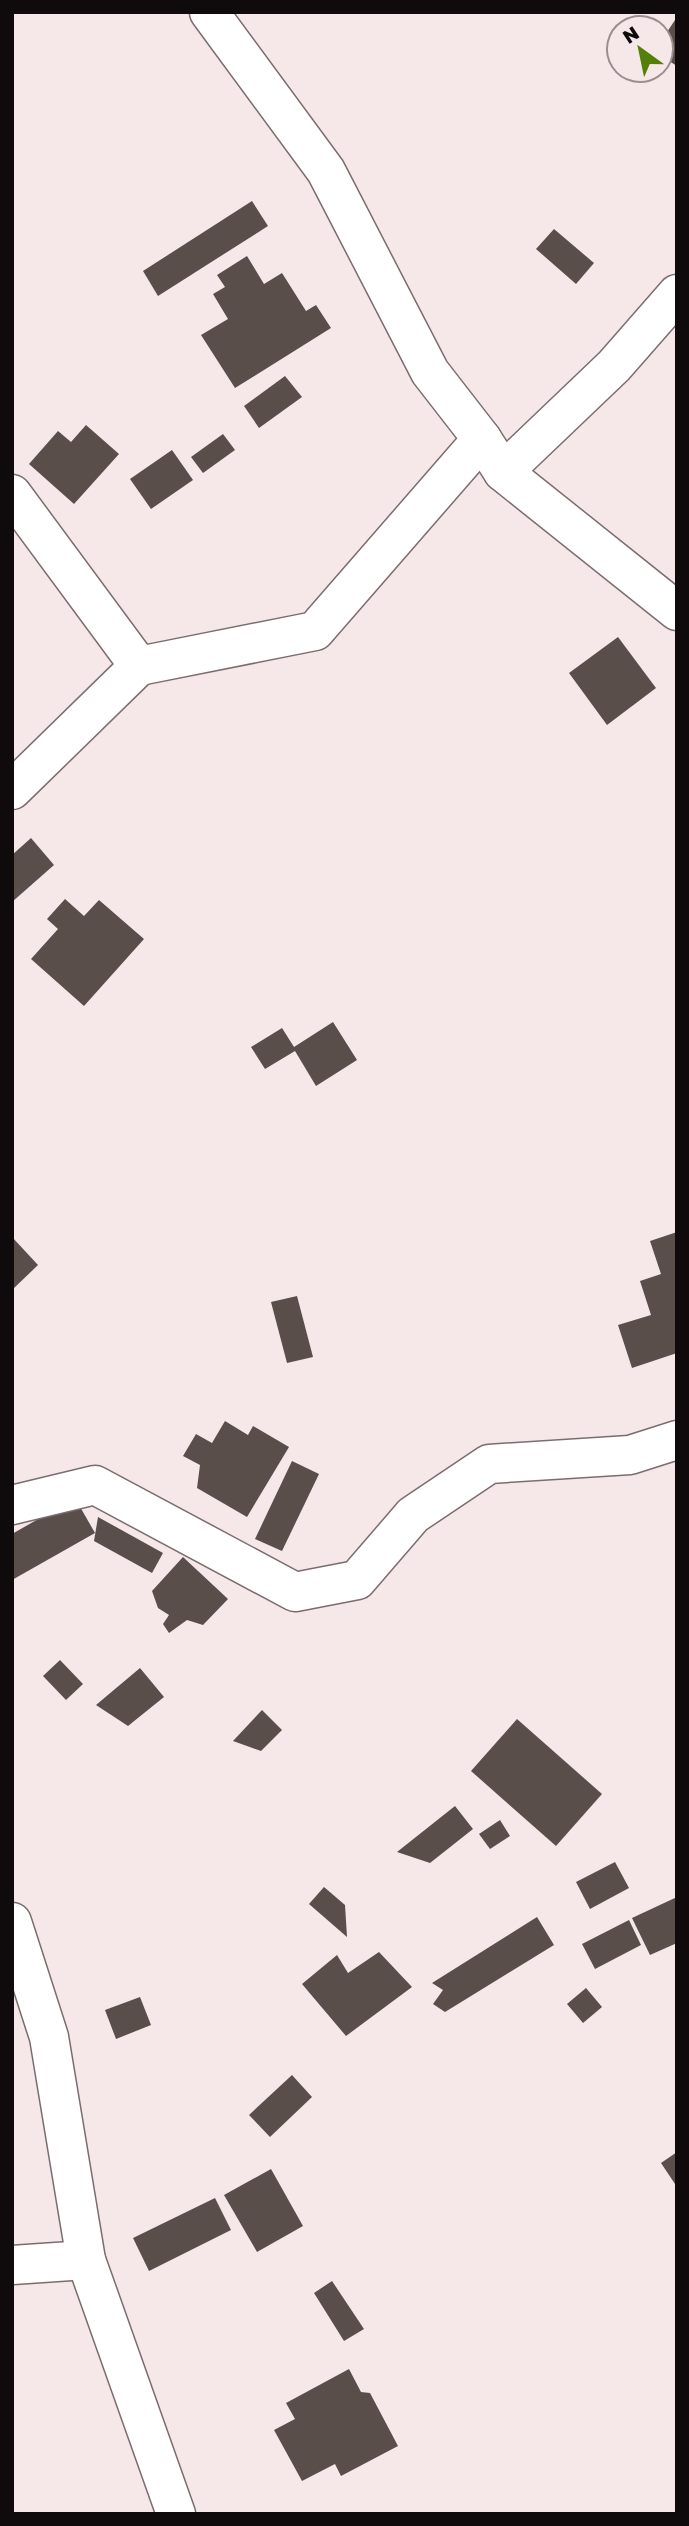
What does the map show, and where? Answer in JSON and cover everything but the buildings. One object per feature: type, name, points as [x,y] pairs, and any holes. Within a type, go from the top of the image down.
[{"type":"street","points":[[209,12],[326,171],[430,372],[482,439],[503,472],[677,611]]},
{"type":"street","points":[[503,472],[614,366],[677,294]]},
{"type":"street","points":[[12,790],[139,666],[315,631],[482,439]]},
{"type":"street","points":[[12,494],[139,666]]},
{"type":"street","points":[[12,1505],[95,1485],[295,1592],[357,1580],[413,1515],[489,1464],[630,1455],[677,1440]]},
{"type":"street","points":[[12,1922],[49,2037],[86,2260],[176,2514]]},
{"type":"street","points":[[12,2265],[86,2260]]}]
